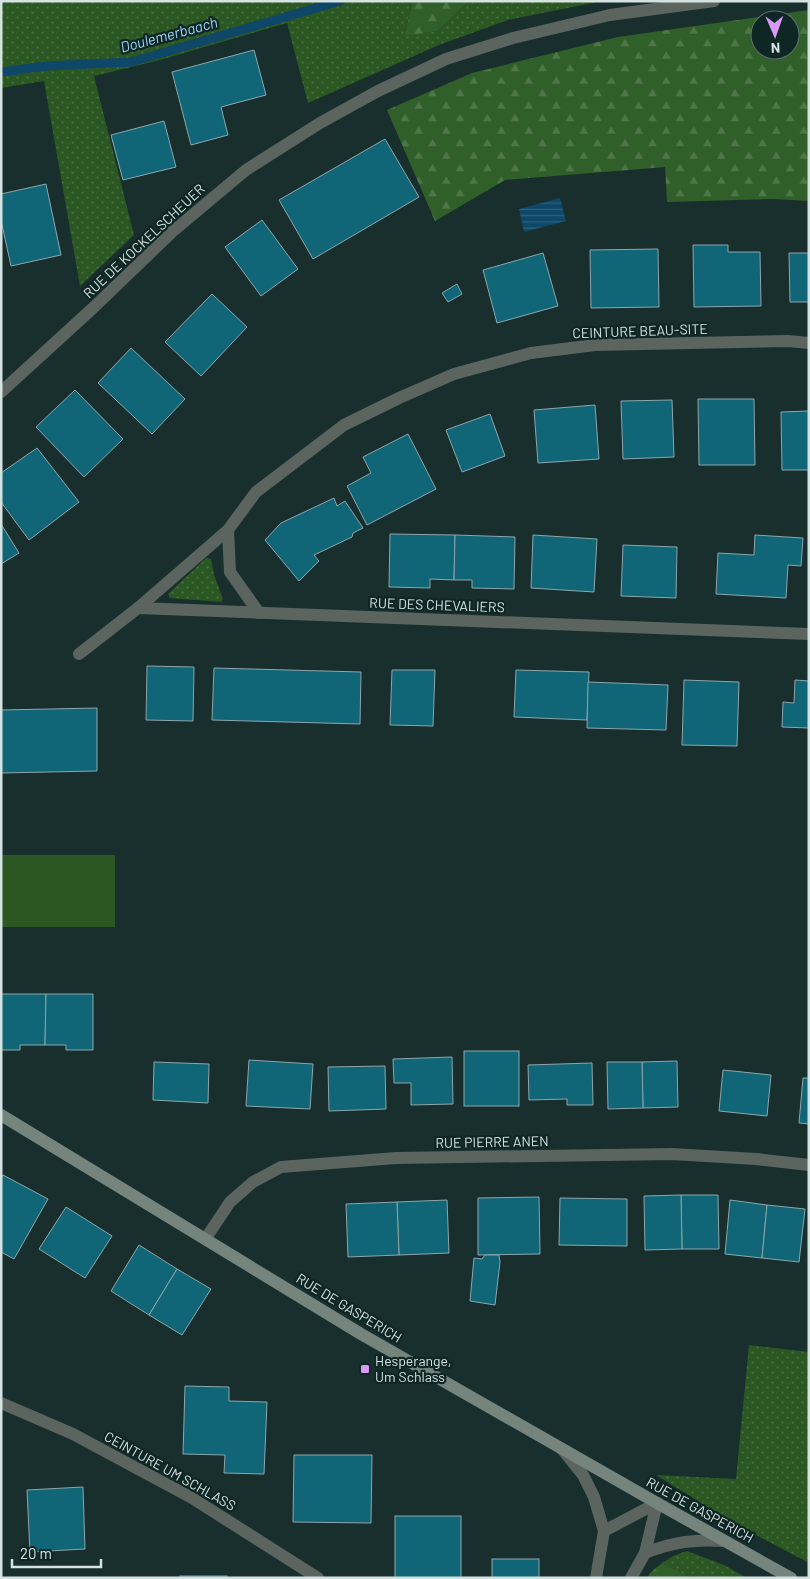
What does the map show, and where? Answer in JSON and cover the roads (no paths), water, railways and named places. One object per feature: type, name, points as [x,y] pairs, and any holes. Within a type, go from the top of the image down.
[{"type":"main road","name":"RUE DE GASPERICH","points":[[1,1115],[361,1334],[791,1578]]},
{"type":"street","name":"RUE DE KOCKELSCHEUER","points":[[1,392],[93,308],[172,232],[246,170],[320,123],[378,91],[446,59],[513,38],[610,15],[714,1]]},
{"type":"street","name":"CEINTURE BEAU-SITE","points":[[138,608],[228,530],[256,492],[344,425],[454,374],[531,353],[595,345],[788,341],[809,343]]},
{"type":"street","points":[[228,530],[230,572],[259,613]]},
{"type":"street","points":[[79,654],[138,608]]},
{"type":"street","name":"RUE DES CHEVALIERS","points":[[138,608],[809,634]]},
{"type":"street","name":"RUE PIERRE ANEN","points":[[206,1238],[230,1202],[252,1182],[281,1167],[396,1158],[672,1154],[756,1159],[809,1165]]},
{"type":"street","name":"CEINTURE UM SCHLASS","points":[[1,1403],[73,1434],[192,1498],[318,1578]]},
{"type":"street","points":[[562,1449],[584,1475],[594,1497],[604,1531],[596,1578]]},
{"type":"street","points":[[604,1531],[657,1503]]},
{"type":"street","points":[[631,1578],[645,1553],[657,1503]]},
{"type":"street","points":[[645,1553],[683,1541],[724,1541]]},
{"type":"water","points":[[560,198],[566,221],[524,232],[519,209]]},
{"type":"waterway","name":"Doulemerbaach","points":[[1,72],[46,66],[131,62],[340,1]]},
{"type":"place","name":"Hesperange, Um Schlass","points":[[365,1369]]}]
